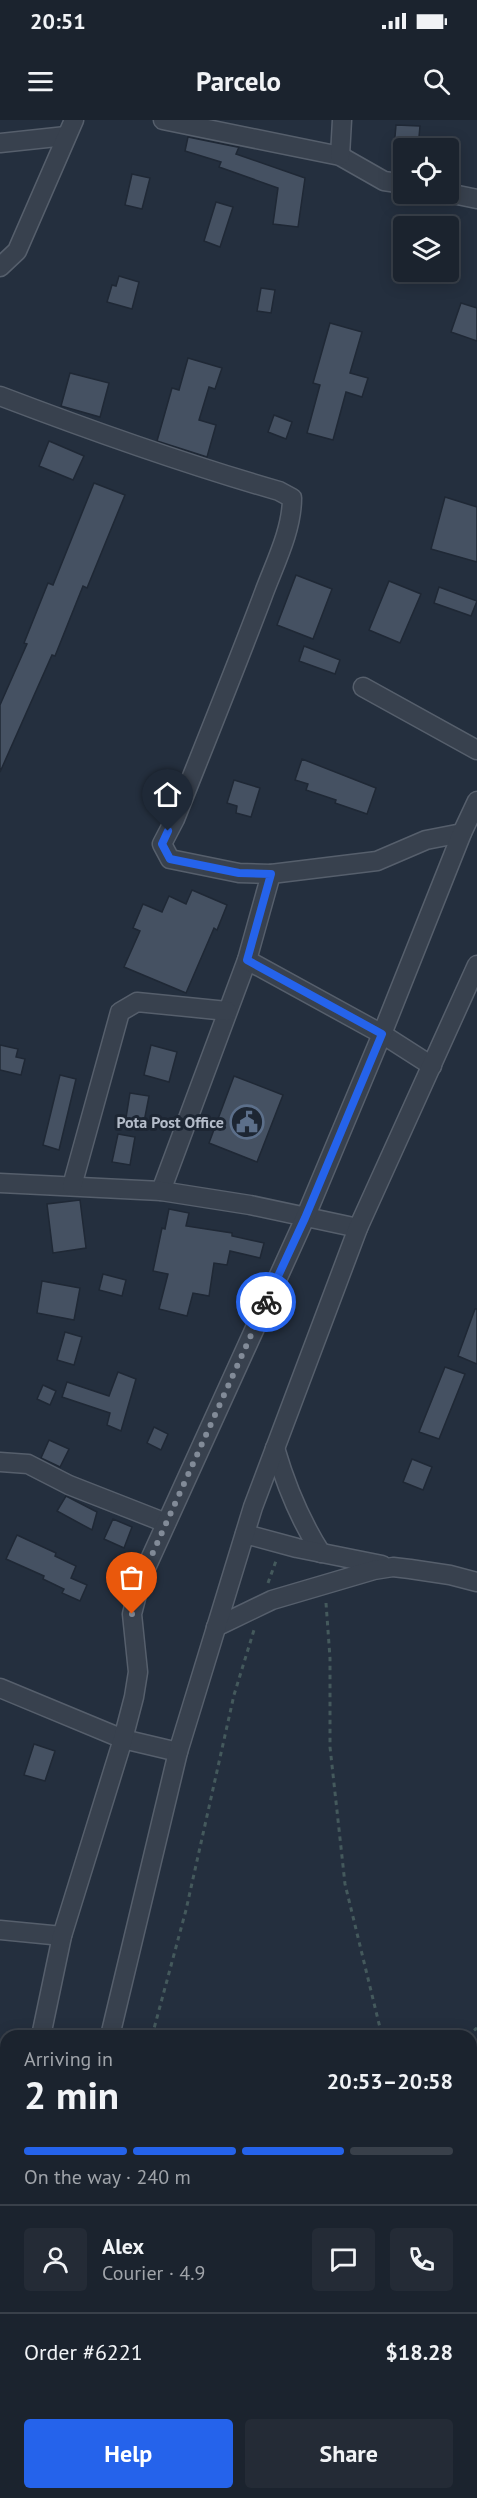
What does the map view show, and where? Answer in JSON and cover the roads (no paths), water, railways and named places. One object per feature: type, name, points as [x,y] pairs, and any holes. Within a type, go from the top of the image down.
[{"type":"street","points":[[0,267],[17,251],[75,120]]},
{"type":"street","points":[[163,120],[340,156],[384,181],[393,182]]},
{"type":"street","points":[[340,156],[342,120]]},
{"type":"street","points":[[0,143],[66,136]]},
{"type":"street","points":[[459,195],[477,199]]},
{"type":"street","points":[[0,396],[119,441],[195,467],[279,491],[292,498],[292,514],[286,534],[175,819],[162,844],[170,859],[239,873],[271,874],[377,861],[426,840],[462,833]]},
{"type":"street","points":[[363,687],[477,750]]},
{"type":"street","points":[[42,2030],[62,1936],[123,1739],[138,1672],[132,1614],[136,1594],[305,1218],[477,801]]},
{"type":"street","points":[[161,1191],[247,960],[271,874]]},
{"type":"street","points":[[247,960],[382,1034],[432,1066]]},
{"type":"street","points":[[111,2030],[178,1752],[245,1534],[358,1228],[477,965]]},
{"type":"street","points":[[72,1186],[120,1012],[137,1002],[227,1011]]},
{"type":"street","points":[[0,1183],[161,1191],[249,1205],[358,1228]]},
{"type":"street","points":[[275,1448],[303,1525],[321,1553]]},
{"type":"street","points":[[0,1462],[28,1464],[69,1485],[166,1523]]},
{"type":"street","points":[[245,1534],[321,1553],[450,1575],[477,1582]]},
{"type":"street","points":[[216,1627],[261,1605],[374,1570],[393,1567]]},
{"type":"street","points":[[0,1688],[123,1739],[178,1752]]},
{"type":"street","points":[[0,1930],[62,1936]]},
{"type":"place","name":"Pota Post Office","points":[[247,1122]]}]
